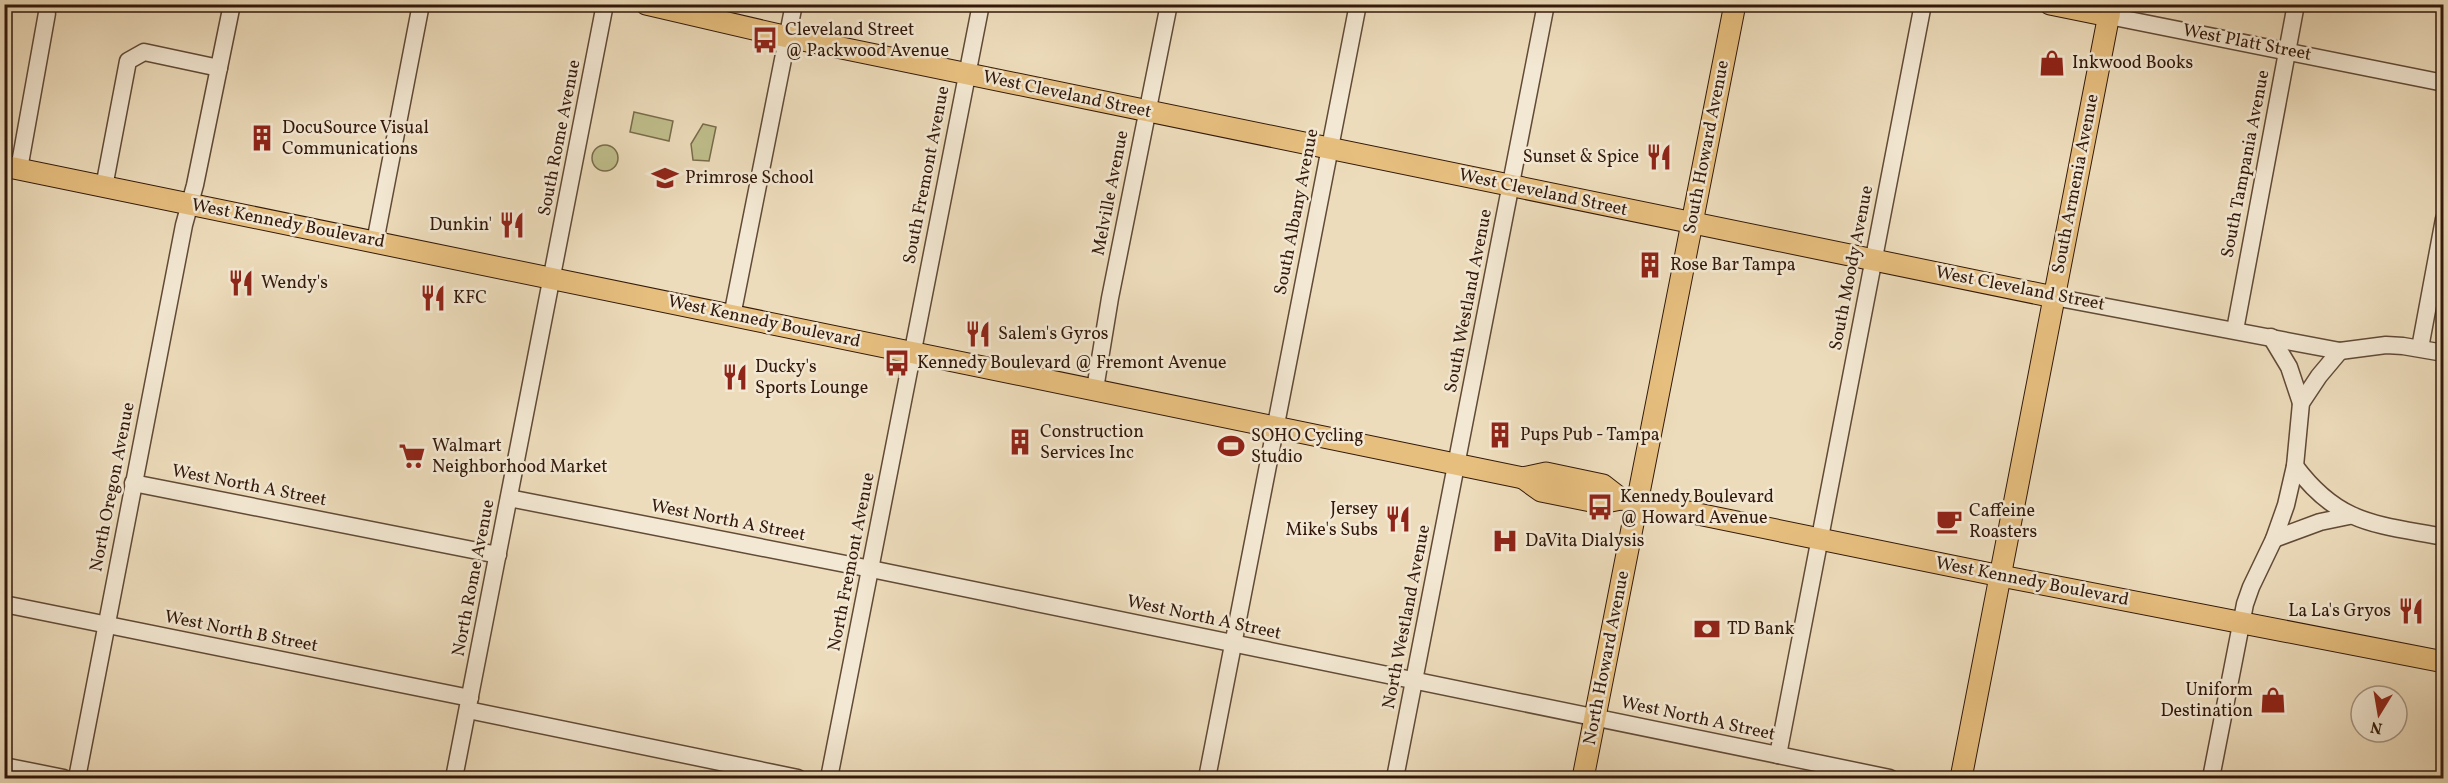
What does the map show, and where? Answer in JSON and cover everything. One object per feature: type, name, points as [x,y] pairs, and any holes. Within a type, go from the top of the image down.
[{"type":"main road","name":"West Cleveland Street","points":[[646,4],[788,38],[2054,297]]},
{"type":"main road","name":"South Howard Avenue","points":[[1630,500],[1692,223],[1735,4]]},
{"type":"main road","name":"West Platt Street","points":[[2050,4],[2116,8]]},
{"type":"main road","name":"South Armenia Avenue","points":[[1961,778],[2054,297],[2116,8]]},
{"type":"main road","name":"West Kennedy Boulevard","points":[[12,167],[1523,478],[1546,473],[1603,485],[1630,500],[2001,576],[2444,662]]},
{"type":"main road","name":"North Howard Avenue","points":[[1583,778],[1595,718],[1630,500]]},
{"type":"street","name":"North Oregon Avenue","points":[[77,778],[133,483],[232,4]]},
{"type":"street","points":[[375,242],[421,4]]},
{"type":"street","name":"South Rome Avenue","points":[[552,278],[605,4]]},
{"type":"street","points":[[732,316],[794,4]]},
{"type":"street","name":"South Fremont Avenue","points":[[913,352],[981,4]]},
{"type":"street","name":"Melville Avenue","points":[[1095,389],[1110,298],[1169,4]]},
{"type":"street","name":"South Albany Avenue","points":[[1207,778],[1358,4]]},
{"type":"street","name":"South Westland Avenue","points":[[1458,464],[1546,4]]},
{"type":"street","name":"South Moody Avenue","points":[[1778,755],[1923,4]]},
{"type":"street","name":"South Tampania Avenue","points":[[2235,330],[2296,4]]},
{"type":"street","name":"West Platt Street","points":[[2116,8],[2287,51],[2444,83]]},
{"type":"street","points":[[12,167],[47,13]]},
{"type":"street","points":[[104,187],[128,61],[144,52],[219,68]]},
{"type":"street","points":[[2420,348],[2444,219]]},
{"type":"street","name":"North Rome Avenue","points":[[454,778],[552,278]]},
{"type":"street","name":"West Cleveland Street","points":[[2054,297],[2340,351],[2374,346],[2420,348],[2444,353]]},
{"type":"street","points":[[2211,778],[2251,587],[2274,539],[2295,466],[2301,403],[2289,367],[2271,337]]},
{"type":"street","points":[[2301,403],[2319,376],[2340,351]]},
{"type":"street","name":"North Fremont Avenue","points":[[829,778],[913,352]]},
{"type":"street","name":"North Westland Avenue","points":[[1395,778],[1458,464]]},
{"type":"street","points":[[2295,466],[2325,500],[2349,516],[2444,537]]},
{"type":"street","name":"West North A Street","points":[[133,483],[498,555]]},
{"type":"street","name":"West North A Street","points":[[509,498],[871,569],[1890,778]]},
{"type":"street","points":[[2274,539],[2320,522],[2349,516]]},
{"type":"street","name":"West North B Street","points":[[4,604],[105,624],[798,778]]},
{"type":"street","points":[[4,766],[64,778]]},
{"type":"shaded area","points":[[634,112],[673,121],[669,141],[630,132]]},
{"type":"shaded area","points":[[703,124],[716,127],[709,161],[693,160],[691,144]]},
{"type":"shaded area","points":[[605,145],[614,149],[618,158],[614,167],[605,171],[596,167],[592,158],[596,149]]},
{"type":"place","name":"Cleveland Street @ Packwood Avenue","points":[[765,40]]},
{"type":"place","name":"Inkwood Books","points":[[2052,63]]},
{"type":"place","name":"DocuSource Visual Communications","points":[[262,138]]},
{"type":"place","name":"Sunset & Spice","points":[[1659,157]]},
{"type":"place","name":"Primrose School","points":[[665,178]]},
{"type":"place","name":"Dunkin'","points":[[512,225]]},
{"type":"place","name":"Rose Bar Tampa","points":[[1650,265]]},
{"type":"place","name":"Wendy's","points":[[241,283]]},
{"type":"place","name":"KFC","points":[[433,298]]},
{"type":"place","name":"Salem's Gyros","points":[[978,334]]},
{"type":"place","name":"Kennedy Boulevard @ Fremont Avenue","points":[[897,363]]},
{"type":"place","name":"Ducky's Sports Lounge","points":[[735,377]]},
{"type":"place","name":"Pups Pub - Tampa","points":[[1500,435]]},
{"type":"place","name":"Construction Services Inc","points":[[1020,442]]},
{"type":"place","name":"SOHO Cycling Studio","points":[[1231,446]]},
{"type":"place","name":"Walmart Neighborhood Market","points":[[412,456]]},
{"type":"place","name":"Kennedy Boulevard @ Howard Avenue","points":[[1600,507]]},
{"type":"place","name":"Jersey Mike's Subs","points":[[1398,519]]},
{"type":"place","name":"Caffeine Roasters","points":[[1949,521]]},
{"type":"place","name":"DaVita Dialysis","points":[[1505,541]]},
{"type":"place","name":"La La's Gryos","points":[[2411,611]]},
{"type":"place","name":"TD Bank","points":[[1707,629]]},
{"type":"place","name":"Uniform Destination","points":[[2273,700]]}]
